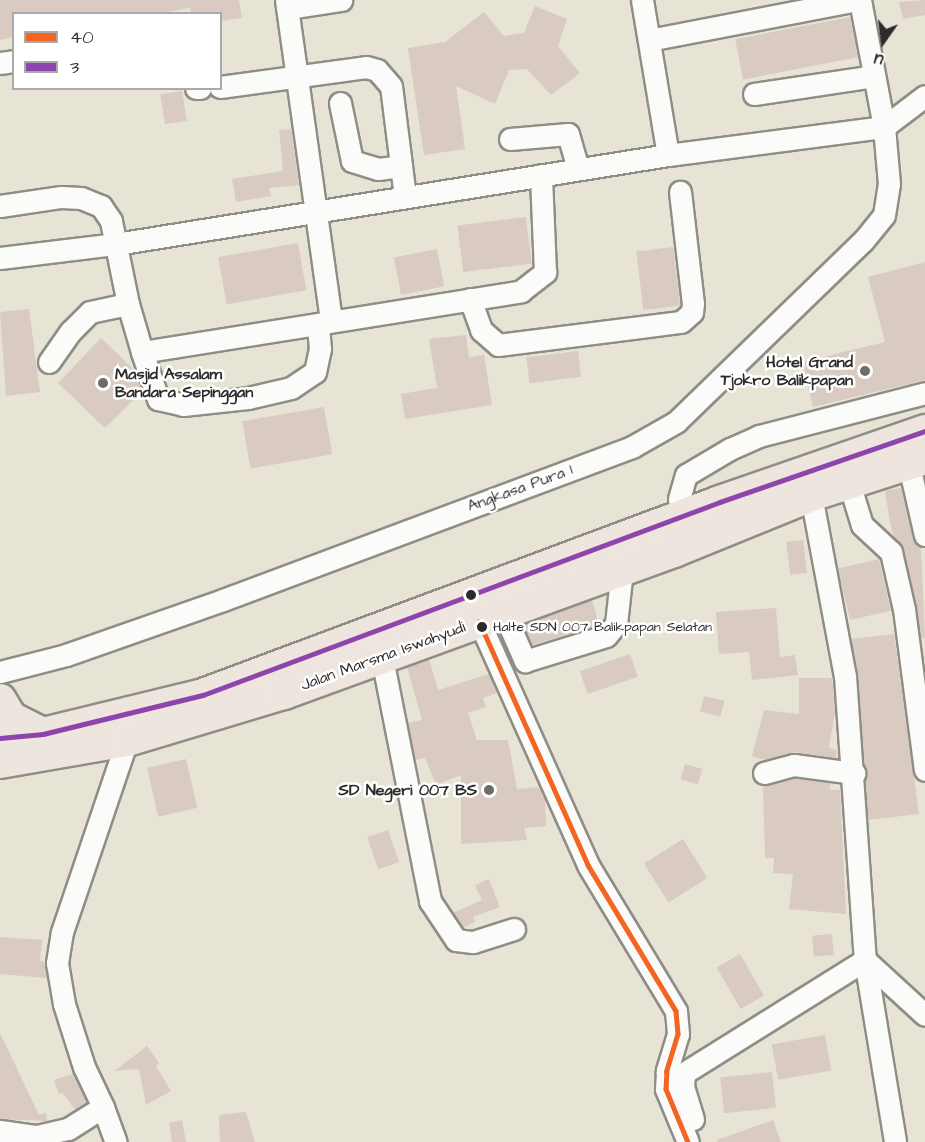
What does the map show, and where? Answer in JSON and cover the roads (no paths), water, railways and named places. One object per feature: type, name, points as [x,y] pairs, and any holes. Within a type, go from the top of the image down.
[{"type":"highway","name":"Jalan Marsma Iswahyudi","points":[[0,738],[43,734],[203,695],[682,517],[925,431]]},
{"type":"highway","name":"Jalan Marsma Iswahyudi","points":[[0,762],[127,740],[284,693],[622,570],[811,495],[916,459]]},
{"type":"highway","points":[[0,700],[11,718],[43,734]]},
{"type":"street","points":[[0,206],[61,197],[91,200],[108,214],[128,304],[158,399],[183,405],[248,398],[291,388],[315,372],[325,322],[315,212],[287,4],[341,0]]},
{"type":"street","points":[[642,0],[668,155]]},
{"type":"street","points":[[649,40],[858,0]]},
{"type":"street","name":"Angkasa Pura 1","points":[[4,673],[66,655],[223,600],[657,435],[700,400],[876,227],[888,203],[884,127],[858,0]]},
{"type":"street","points":[[222,87],[366,68],[387,78],[405,197]]},
{"type":"street","points":[[754,94],[873,76]]},
{"type":"street","points":[[0,258],[116,244],[668,155],[884,127],[925,96]]},
{"type":"street","points":[[340,103],[352,161],[378,169],[401,166]]},
{"type":"street","points":[[510,139],[568,134],[578,169]]},
{"type":"street","points":[[142,352],[521,291],[545,272],[541,175]]},
{"type":"street","points":[[470,299],[481,330],[498,345],[681,322],[692,312],[693,304],[680,192]]},
{"type":"street","points":[[49,362],[71,331],[90,312],[128,304]]},
{"type":"street","points":[[682,517],[679,500],[686,476],[730,449],[759,436],[925,393]]},
{"type":"street","points":[[916,459],[925,535]]},
{"type":"street","points":[[849,483],[862,525],[891,552],[904,609],[925,770]]},
{"type":"street","points":[[811,495],[843,663],[854,773],[865,960],[895,1142]]},
{"type":"street","points":[[491,616],[525,660],[606,636],[616,624],[622,570]]},
{"type":"street","points":[[491,616],[588,865],[676,1011],[678,1034],[667,1071],[666,1089],[688,1142]]},
{"type":"street","points":[[382,658],[430,901],[456,940],[473,942],[514,929]]},
{"type":"street","points":[[116,1142],[84,1067],[64,1004],[57,963],[62,932],[127,740]]},
{"type":"street","points":[[764,773],[794,765],[854,773]]},
{"type":"street","points":[[865,960],[925,1015]]},
{"type":"street","points":[[702,1142],[685,1098],[684,1073],[865,960]]},
{"type":"street","points":[[0,1131],[37,1136],[68,1129],[103,1107]]},
{"type":"place","name":"Hotel Grand Tjokro Balikpapan","points":[[865,371]]},
{"type":"place","name":"Masjid Assalam Bandara Sepinggan","points":[[103,383]]},
{"type":"place","name":"Halte SDN 007 Balikpapan Selatan","points":[[482,627]]},
{"type":"place","name":"SD Negeri 007 BS","points":[[489,790]]}]
